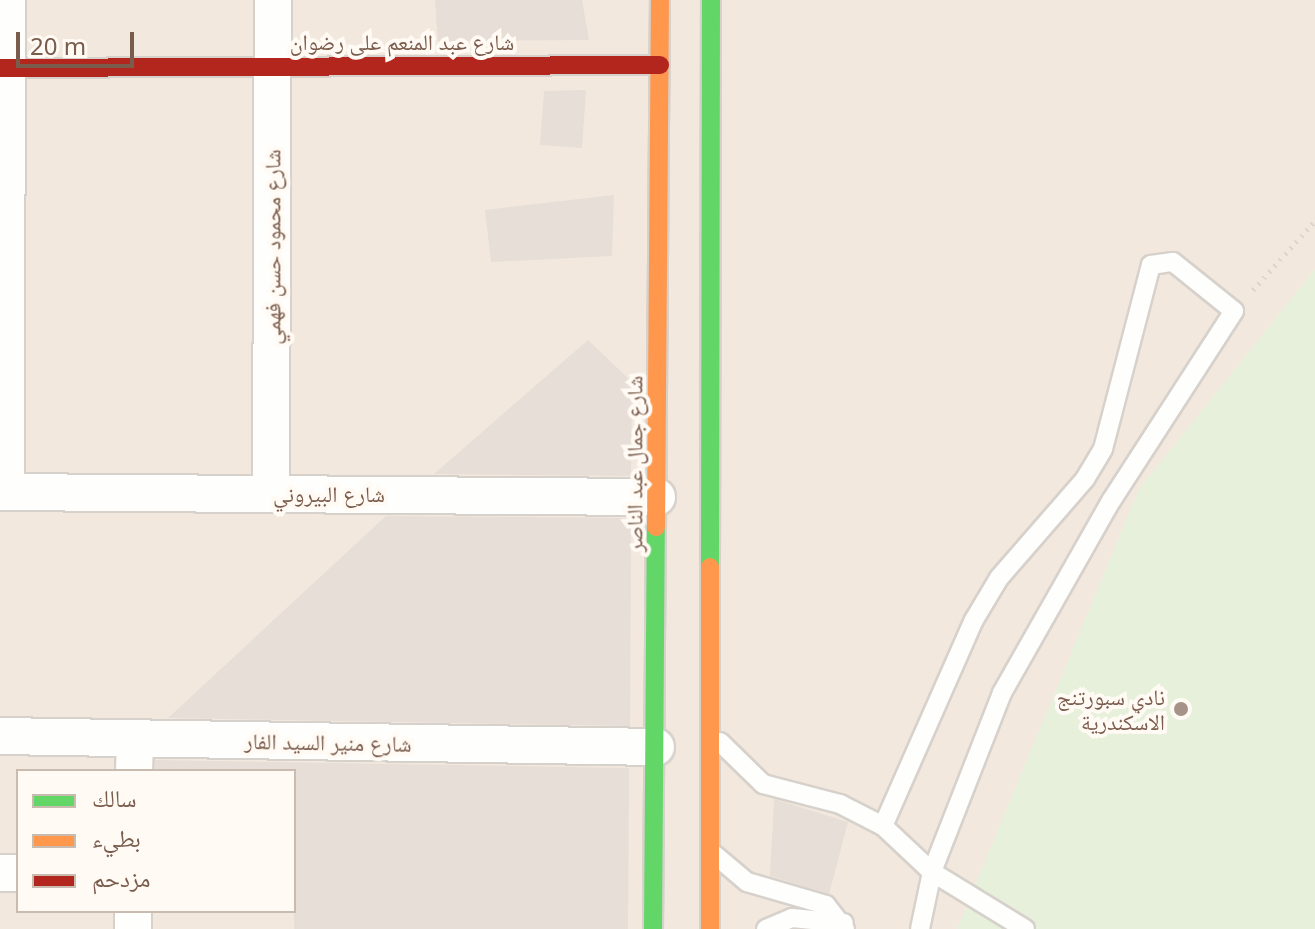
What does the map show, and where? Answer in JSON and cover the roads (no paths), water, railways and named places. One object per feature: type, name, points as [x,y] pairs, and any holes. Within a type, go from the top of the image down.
[{"type":"main road","name":"شارع جمال عبد الناصر","points":[[653,929],[670,849],[656,747],[660,0]]},
{"type":"main road","points":[[710,929],[711,0]]},
{"type":"main road","name":"شارع عبد المنعم على رضوان","points":[[3,68],[660,65]]},
{"type":"main road","points":[[670,849],[710,849]]},
{"type":"street","points":[[3,492],[3,68],[7,0]]},
{"type":"street","name":"شارع محمود حسن فهمي","points":[[271,494],[273,0]]},
{"type":"street","name":"شارع البيروني","points":[[3,492],[657,497]]},
{"type":"street","name":"شارع منير السيد الفار","points":[[0,736],[135,755],[656,747]]},
{"type":"lane","points":[[883,826],[974,620],[1021,549],[1085,479],[1103,449],[1151,265],[1173,262],[1234,311],[1111,501],[1002,693],[932,872],[920,929]]},
{"type":"lane","points":[[711,730],[733,761],[763,784],[840,804],[883,826],[932,872],[1025,929]]},
{"type":"lane","points":[[710,849],[747,882],[826,905],[844,926]]},
{"type":"lane","points":[[766,929],[792,918],[844,926]]},
{"type":"place","name":"نادي سبورتنج الاسكندرية","points":[[1181,709]]}]
